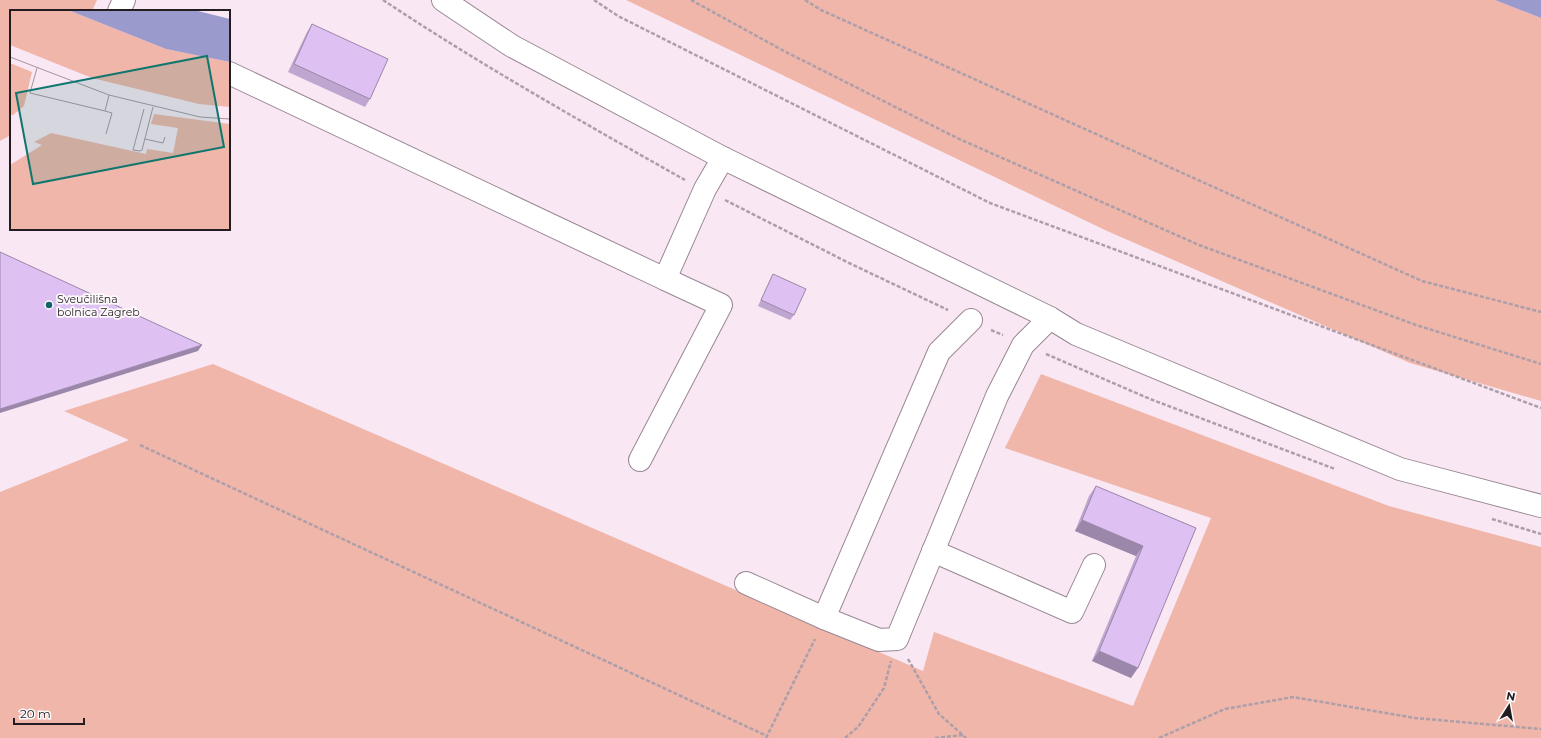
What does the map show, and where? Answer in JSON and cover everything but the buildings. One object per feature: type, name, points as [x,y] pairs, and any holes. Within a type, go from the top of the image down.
[{"type":"street","points":[[119,10],[124,0]]},
{"type":"street","points":[[443,0],[512,46],[723,158],[1050,318],[1076,334],[1400,469],[1541,506]]},
{"type":"street","points":[[230,73],[721,305],[640,460]]},
{"type":"street","points":[[664,279],[704,189],[723,158]]},
{"type":"street","points":[[746,583],[824,618],[879,640],[898,639],[997,396],[1023,345],[1050,318]]},
{"type":"street","points":[[824,618],[939,352],[971,320]]},
{"type":"street","points":[[934,551],[1072,612],[1094,566]]},
{"type":"path","points":[[383,0],[434,34],[543,101],[685,180]]},
{"type":"path","points":[[594,0],[618,16],[990,203],[1541,408]]},
{"type":"path","points":[[691,0],[784,51],[957,138],[1199,245],[1416,325],[1541,364]]},
{"type":"path","points":[[805,0],[829,13],[1422,281],[1541,312]]},
{"type":"path","points":[[724,200],[849,263],[1006,337]]},
{"type":"path","points":[[140,446],[767,737],[824,618]]},
{"type":"path","points":[[898,639],[939,714],[966,738]]},
{"type":"path","points":[[844,738],[858,727],[884,688],[898,639]]},
{"type":"path","points":[[1159,738],[1225,709],[1293,697],[1415,718],[1541,729]]},
{"type":"path","points":[[935,738],[963,735]]},
{"type":"shaded area","points":[[0,0],[97,0],[92,10],[10,10],[10,136],[0,141]]},
{"type":"shaded area","points":[[626,0],[1495,0],[1541,18],[1541,401],[1410,363],[1107,231]]},
{"type":"shaded area","points":[[213,364],[923,671],[934,632],[1133,706],[1211,518],[1005,448],[1041,374],[1389,506],[1541,547],[1541,738],[0,738],[0,492],[129,440],[64,411]]},
{"type":"water","points":[[1495,0],[1541,0],[1541,18]]},
{"type":"place","name":"Sveučilišna bolnica Zagreb","points":[[49,305]]}]
